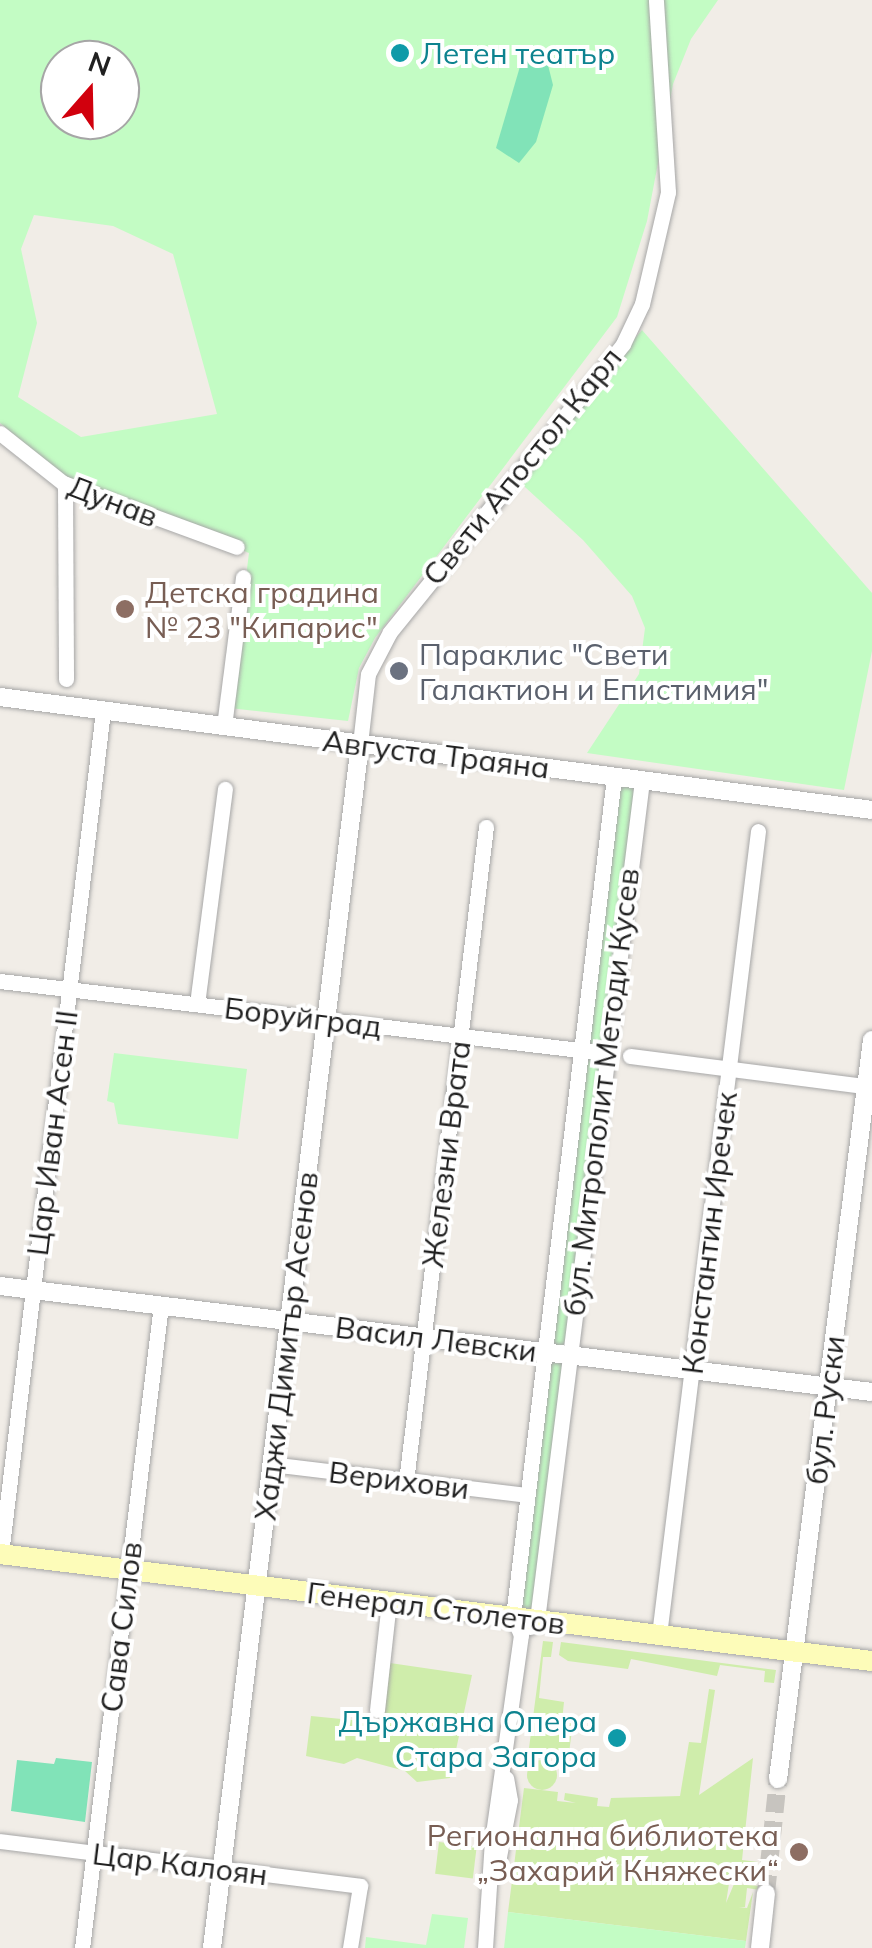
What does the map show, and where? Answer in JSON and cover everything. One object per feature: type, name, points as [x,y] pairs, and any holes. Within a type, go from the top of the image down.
[{"type":"main road","name":"Генерал Столетов","points":[[0,1554],[390,1602],[517,1626],[537,1620],[872,1662]]},
{"type":"street","name":"Свети Апостол Карл","points":[[360,744],[368,674],[390,632],[623,344],[642,304],[668,192],[656,0]]},
{"type":"street","name":"Дунав","points":[[0,434],[65,484],[237,548]]},
{"type":"street","points":[[65,484],[66,679]]},
{"type":"street","points":[[224,726],[243,577]]},
{"type":"street","name":"Августа Траяна","points":[[0,697],[872,810]]},
{"type":"street","name":"Цар Иван Асен II","points":[[0,1554],[103,711]]},
{"type":"street","name":"Хаджи Димитър Асенов","points":[[212,1948],[360,744]]},
{"type":"street","name":"бул. Митрополит Методи Кусев","points":[[484,1948],[506,1778],[527,1496],[614,777]]},
{"type":"street","name":"бул. Митрополит Методи Кусев","points":[[537,1620],[642,780]]},
{"type":"street","points":[[197,1004],[225,789]]},
{"type":"street","name":"Железни Врата","points":[[406,1481],[486,827]]},
{"type":"street","name":"Константин Иречек","points":[[660,1636],[758,831]]},
{"type":"street","name":"Боруйград","points":[[0,981],[606,1053]]},
{"type":"street","name":"бул. Руски","points":[[778,1780],[872,1040]]},
{"type":"street","points":[[630,1056],[869,1086]]},
{"type":"street","name":"Васил Левски","points":[[0,1286],[872,1392]]},
{"type":"street","name":"Сава Силов","points":[[82,1948],[161,1305]]},
{"type":"street","name":"Верихови","points":[[272,1464],[527,1496]]},
{"type":"street","points":[[378,1710],[390,1602]]},
{"type":"street","name":"Цар Калоян","points":[[0,1841],[360,1886],[350,1948]]},
{"type":"street","points":[[760,1948],[766,1894]]},
{"type":"green space","points":[[0,0],[718,0],[691,39],[673,84],[647,221],[617,317],[375,638],[359,668],[348,721],[229,708],[249,553],[68,479],[0,423]],"holes":[[[34,215],[113,226],[173,254],[217,414],[81,437],[18,397],[37,323],[21,249]]]},
{"type":"green space","points":[[521,63],[548,65],[553,85],[536,142],[519,163],[496,148]]},
{"type":"green space","points":[[642,330],[872,593],[872,651],[844,790],[587,753],[639,674],[645,628],[632,596],[583,540],[514,477]]},
{"type":"green space","points":[[614,777],[642,780],[537,1620],[513,1617]]},
{"type":"green space","points":[[114,1053],[247,1069],[238,1139],[118,1124],[114,1103],[107,1101]]},
{"type":"green space","points":[[543,1641],[553,1642],[551,1657],[543,1657],[539,1698],[564,1702],[562,1721],[573,1722],[569,1753],[529,1748]]},
{"type":"green space","points":[[561,1642],[776,1670],[774,1683],[764,1682],[765,1671],[720,1665],[717,1676],[631,1659],[628,1669],[568,1661],[559,1655]]},
{"type":"green space","points":[[390,1663],[472,1675],[450,1778],[417,1782],[405,1771],[357,1758],[344,1764],[306,1756],[311,1716],[382,1723]]},
{"type":"green space","points":[[709,1689],[715,1690],[699,1795],[753,1758],[742,1860],[758,1862],[756,1881],[730,1877],[726,1903],[734,1884],[759,1886],[766,1878],[765,1891],[747,1888],[745,1907],[739,1907],[747,1908],[753,1892],[746,1941],[508,1912],[524,1788],[558,1792],[557,1801],[576,1803],[564,1800],[565,1793],[598,1798],[597,1806],[609,1807],[611,1798],[680,1796],[689,1742],[701,1743]]},
{"type":"green space","points":[[56,1758],[92,1762],[85,1822],[11,1811],[17,1760],[54,1764]]},
{"type":"green space","points":[[542,1760],[553,1764],[557,1775],[553,1786],[542,1790],[531,1786],[527,1775],[531,1764]]},
{"type":"green space","points":[[439,1842],[477,1847],[473,1878],[435,1874]]},
{"type":"green space","points":[[508,1912],[746,1941],[745,1948],[504,1948]]},
{"type":"green space","points":[[432,1914],[468,1918],[464,1948],[365,1948],[366,1937],[426,1945]]},
{"type":"tunnel","points":[[766,1893],[778,1779]]},
{"type":"place","name":"Летен театър","points":[[400,53]]},
{"type":"place","name":"Детска градина № 23 \"Кипарис\"","points":[[125,609]]},
{"type":"place","name":"Параклис \"Свети Галактион и Епистимия\"","points":[[399,671]]},
{"type":"place","name":"Държавна Опера Стара Загора","points":[[617,1738]]},
{"type":"place","name":"Регионална библиотека „Захарий Княжески“","points":[[799,1852]]}]
